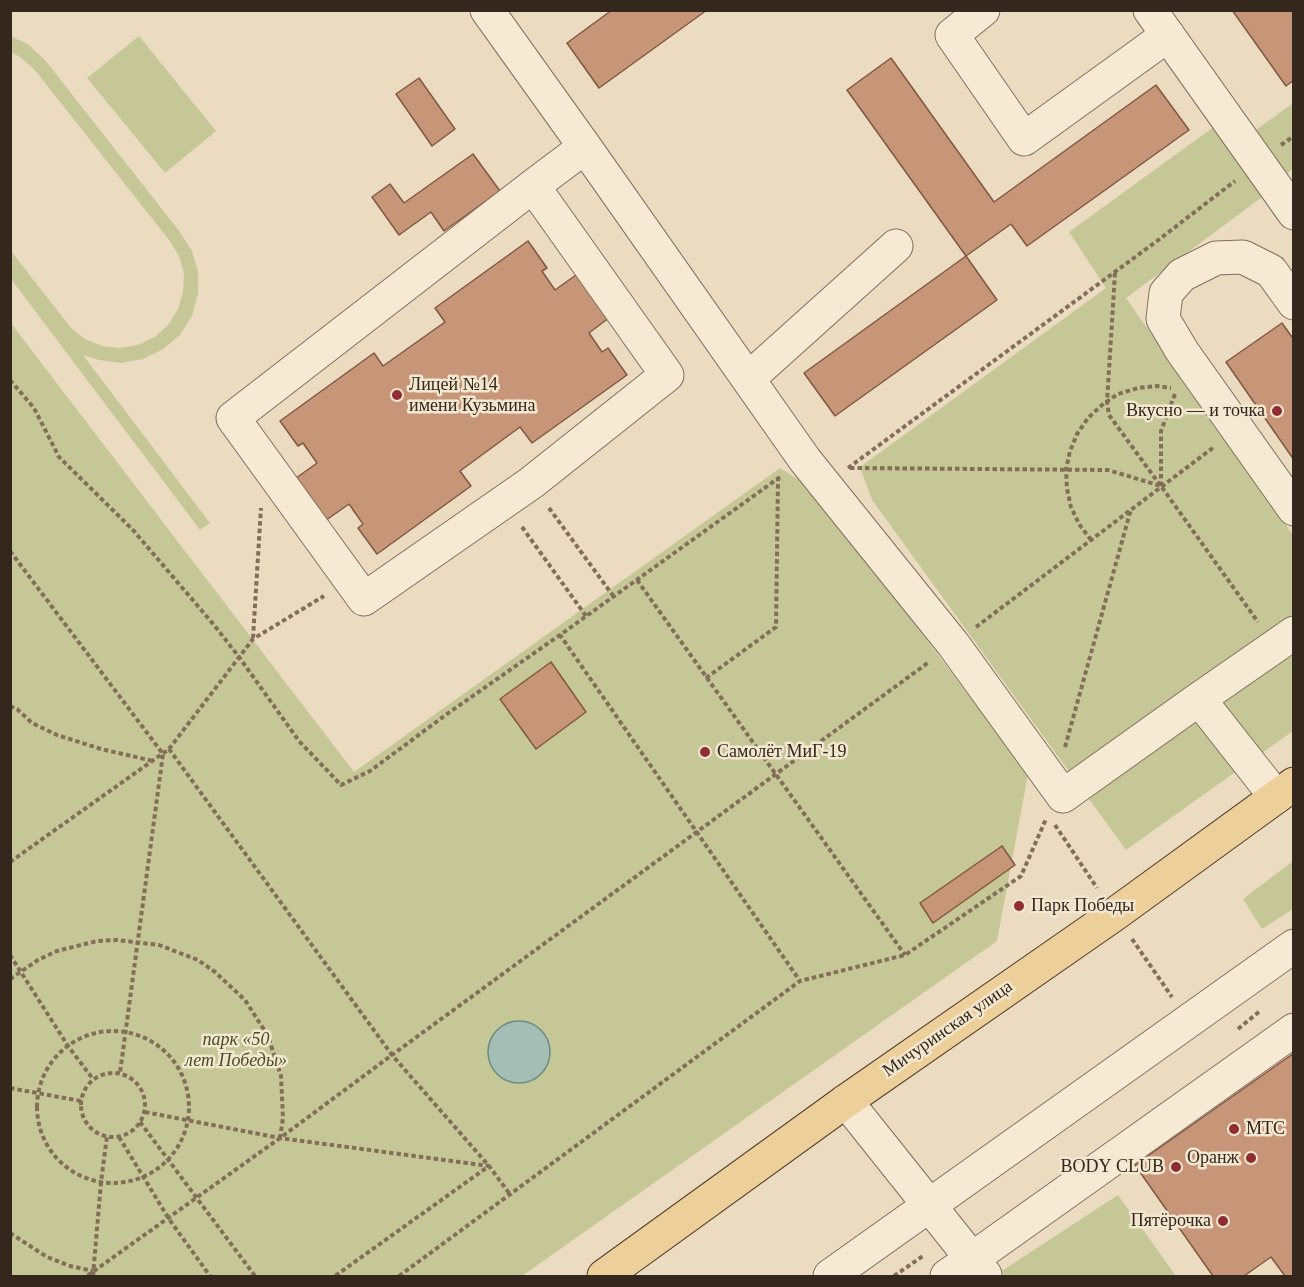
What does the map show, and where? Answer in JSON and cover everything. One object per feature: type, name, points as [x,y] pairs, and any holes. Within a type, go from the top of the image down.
[{"type":"main road","name":"Мичуринская улица","points":[[604,1276],[846,1101],[1115,914],[1285,791]]},
{"type":"street","points":[[487,10],[805,460],[954,644],[1063,796],[1293,633]]},
{"type":"street","points":[[983,10],[952,35],[1024,139],[1159,23],[1293,213]]},
{"type":"street","points":[[533,186],[667,375],[531,483],[364,599],[233,418],[533,186],[585,147]]},
{"type":"street","points":[[748,379],[896,246]]},
{"type":"street","points":[[1293,303],[1271,271],[1243,257],[1216,258],[1182,275],[1166,293],[1163,319],[1182,351],[1293,509]]},
{"type":"street","points":[[1199,699],[1285,791]]},
{"type":"street","points":[[830,1276],[1188,1021],[1289,960]]},
{"type":"street","points":[[846,1101],[928,1206],[968,1270],[1293,1030]]},
{"type":"path","points":[[848,468],[1115,273],[1293,136]]},
{"type":"path","points":[[1115,273],[1107,402],[1109,415],[1259,624]]},
{"type":"path","points":[[10,380],[34,408],[59,458],[133,530],[239,657],[299,741],[341,785],[370,771],[805,460]]},
{"type":"path","points":[[1091,540],[1079,524],[1071,507],[1066,489],[1066,470],[1077,434],[1088,418],[1119,394],[1138,388],[1157,386],[1177,389],[1161,431],[1161,486]]},
{"type":"path","points":[[87,1276],[198,1198],[954,644],[1237,430]]},
{"type":"path","points":[[252,639],[264,461]]},
{"type":"path","points":[[848,468],[1108,470],[1161,486]]},
{"type":"path","points":[[848,468],[855,477]]},
{"type":"path","points":[[706,678],[776,627],[778,479]]},
{"type":"path","points":[[531,483],[614,597]]},
{"type":"path","points":[[504,502],[586,616]]},
{"type":"path","points":[[1063,754],[1132,508]]},
{"type":"path","points":[[10,551],[163,754],[120,1073]]},
{"type":"path","points":[[10,862],[154,762],[169,749],[252,639],[350,580]]},
{"type":"path","points":[[637,580],[905,955]]},
{"type":"path","points":[[560,635],[800,981]]},
{"type":"path","points":[[10,706],[32,723],[57,735],[101,750],[154,762]]},
{"type":"path","points":[[169,749],[392,1054],[489,1166],[509,1193]]},
{"type":"path","points":[[399,1276],[800,981],[905,955],[1021,876],[1048,815],[1188,1021]]},
{"type":"path","points":[[10,980],[20,971],[57,951],[76,945],[117,940],[159,945],[198,960],[231,985],[245,1000],[268,1036],[278,1066],[283,1096],[280,1138]]},
{"type":"path","points":[[10,955],[68,1046],[93,1079]]},
{"type":"path","points":[[101,1032],[125,1032],[153,1043],[175,1064],[187,1091],[187,1121],[183,1134],[168,1158],[157,1169],[143,1177],[122,1182],[101,1182],[73,1172],[51,1152],[39,1124],[38,1094],[48,1067],[68,1046],[101,1032]]},
{"type":"path","points":[[106,1073],[120,1073],[130,1077],[143,1092],[146,1102],[145,1112],[133,1130],[118,1136],[108,1136],[92,1129],[85,1121],[81,1101],[86,1088],[93,1079],[106,1073]]},
{"type":"path","points":[[10,1088],[81,1101]]},
{"type":"path","points":[[145,1112],[280,1138],[489,1166]]},
{"type":"path","points":[[140,1122],[255,1276]]},
{"type":"path","points":[[93,1276],[101,1182],[108,1136]]},
{"type":"path","points":[[118,1136],[169,1219],[210,1276]]},
{"type":"path","points":[[336,1276],[489,1166]]},
{"type":"path","points":[[10,1233],[47,1257],[70,1266],[94,1271]]},
{"type":"green space","points":[[11,36],[29,45],[45,60],[180,232],[192,251],[198,272],[198,294],[192,316],[180,335],[163,349],[143,359],[121,363],[83,355],[210,523],[200,530],[11,279],[11,251],[71,328],[85,339],[102,346],[120,348],[138,345],[155,337],[168,325],[178,309],[183,292],[184,273],[179,256],[169,240],[34,69],[11,52]]},
{"type":"green space","points":[[139,36],[216,131],[165,173],[87,78]]},
{"type":"green space","points":[[1293,103],[1293,169],[1263,191],[1265,195],[1126,298],[1293,535],[1293,731],[1126,850],[872,500],[860,467],[1106,288],[1069,232],[1215,126],[1231,148]]},
{"type":"green space","name":"парк «50 лет Победы»","points":[[10,322],[354,772],[780,468],[812,488],[1028,774],[997,941],[522,1276],[11,1276]]},
{"type":"green space","points":[[1293,861],[1293,909],[1262,929],[1243,899]]},
{"type":"green space","points":[[1118,1195],[1176,1276],[994,1276]]},
{"type":"water","points":[[513,1021],[525,1021],[541,1030],[548,1040],[550,1052],[548,1064],[541,1074],[525,1083],[513,1083],[502,1078],[493,1069],[488,1058],[488,1046],[493,1035],[502,1026]]},
{"type":"building","points":[[612,10],[707,10],[599,88],[567,43]]},
{"type":"building","points":[[1232,10],[1294,10],[1294,80],[1286,86]]},
{"type":"building","points":[[891,58],[994,202],[1156,85],[1189,130],[1027,246],[1011,224],[966,256],[847,90]]},
{"type":"building","points":[[419,78],[455,129],[432,146],[396,94]]},
{"type":"building","points":[[473,154],[500,191],[444,231],[431,212],[399,235],[372,197],[390,184],[404,203]]},
{"type":"building","points":[[528,241],[547,268],[542,271],[555,290],[583,270],[614,314],[589,333],[602,352],[608,348],[627,375],[532,443],[520,427],[460,471],[471,486],[377,554],[358,528],[363,524],[349,504],[322,523],[292,481],[317,463],[303,443],[298,446],[280,421],[374,353],[383,366],[445,322],[435,308]]},
{"type":"building","points":[[966,256],[997,300],[835,416],[804,373]]},
{"type":"building","name":"Вкусно — и точка","points":[[1282,323],[1294,340],[1294,460],[1226,362]]},
{"type":"building","points":[[551,662],[586,712],[536,749],[500,699]]},
{"type":"building","points":[[1002,846],[1015,865],[933,923],[920,903]]},
{"type":"building","points":[[1294,1053],[1294,1276],[1285,1276],[1271,1257],[1244,1276],[1213,1276],[1135,1165]]},
{"type":"place","name":"Лицей №14 имени Кузьмина","points":[[397,395]]},
{"type":"place","name":"Вкусно — и точка","points":[[1277,411]]},
{"type":"place","name":"Самолёт МиГ-19","points":[[705,752]]},
{"type":"place","name":"Парк Победы","points":[[1019,906]]},
{"type":"place","name":"МТС","points":[[1234,1129]]},
{"type":"place","name":"Оранж","points":[[1251,1158]]},
{"type":"place","name":"BODY CLUB","points":[[1176,1167]]},
{"type":"place","name":"Пятёрочка","points":[[1223,1221]]}]
